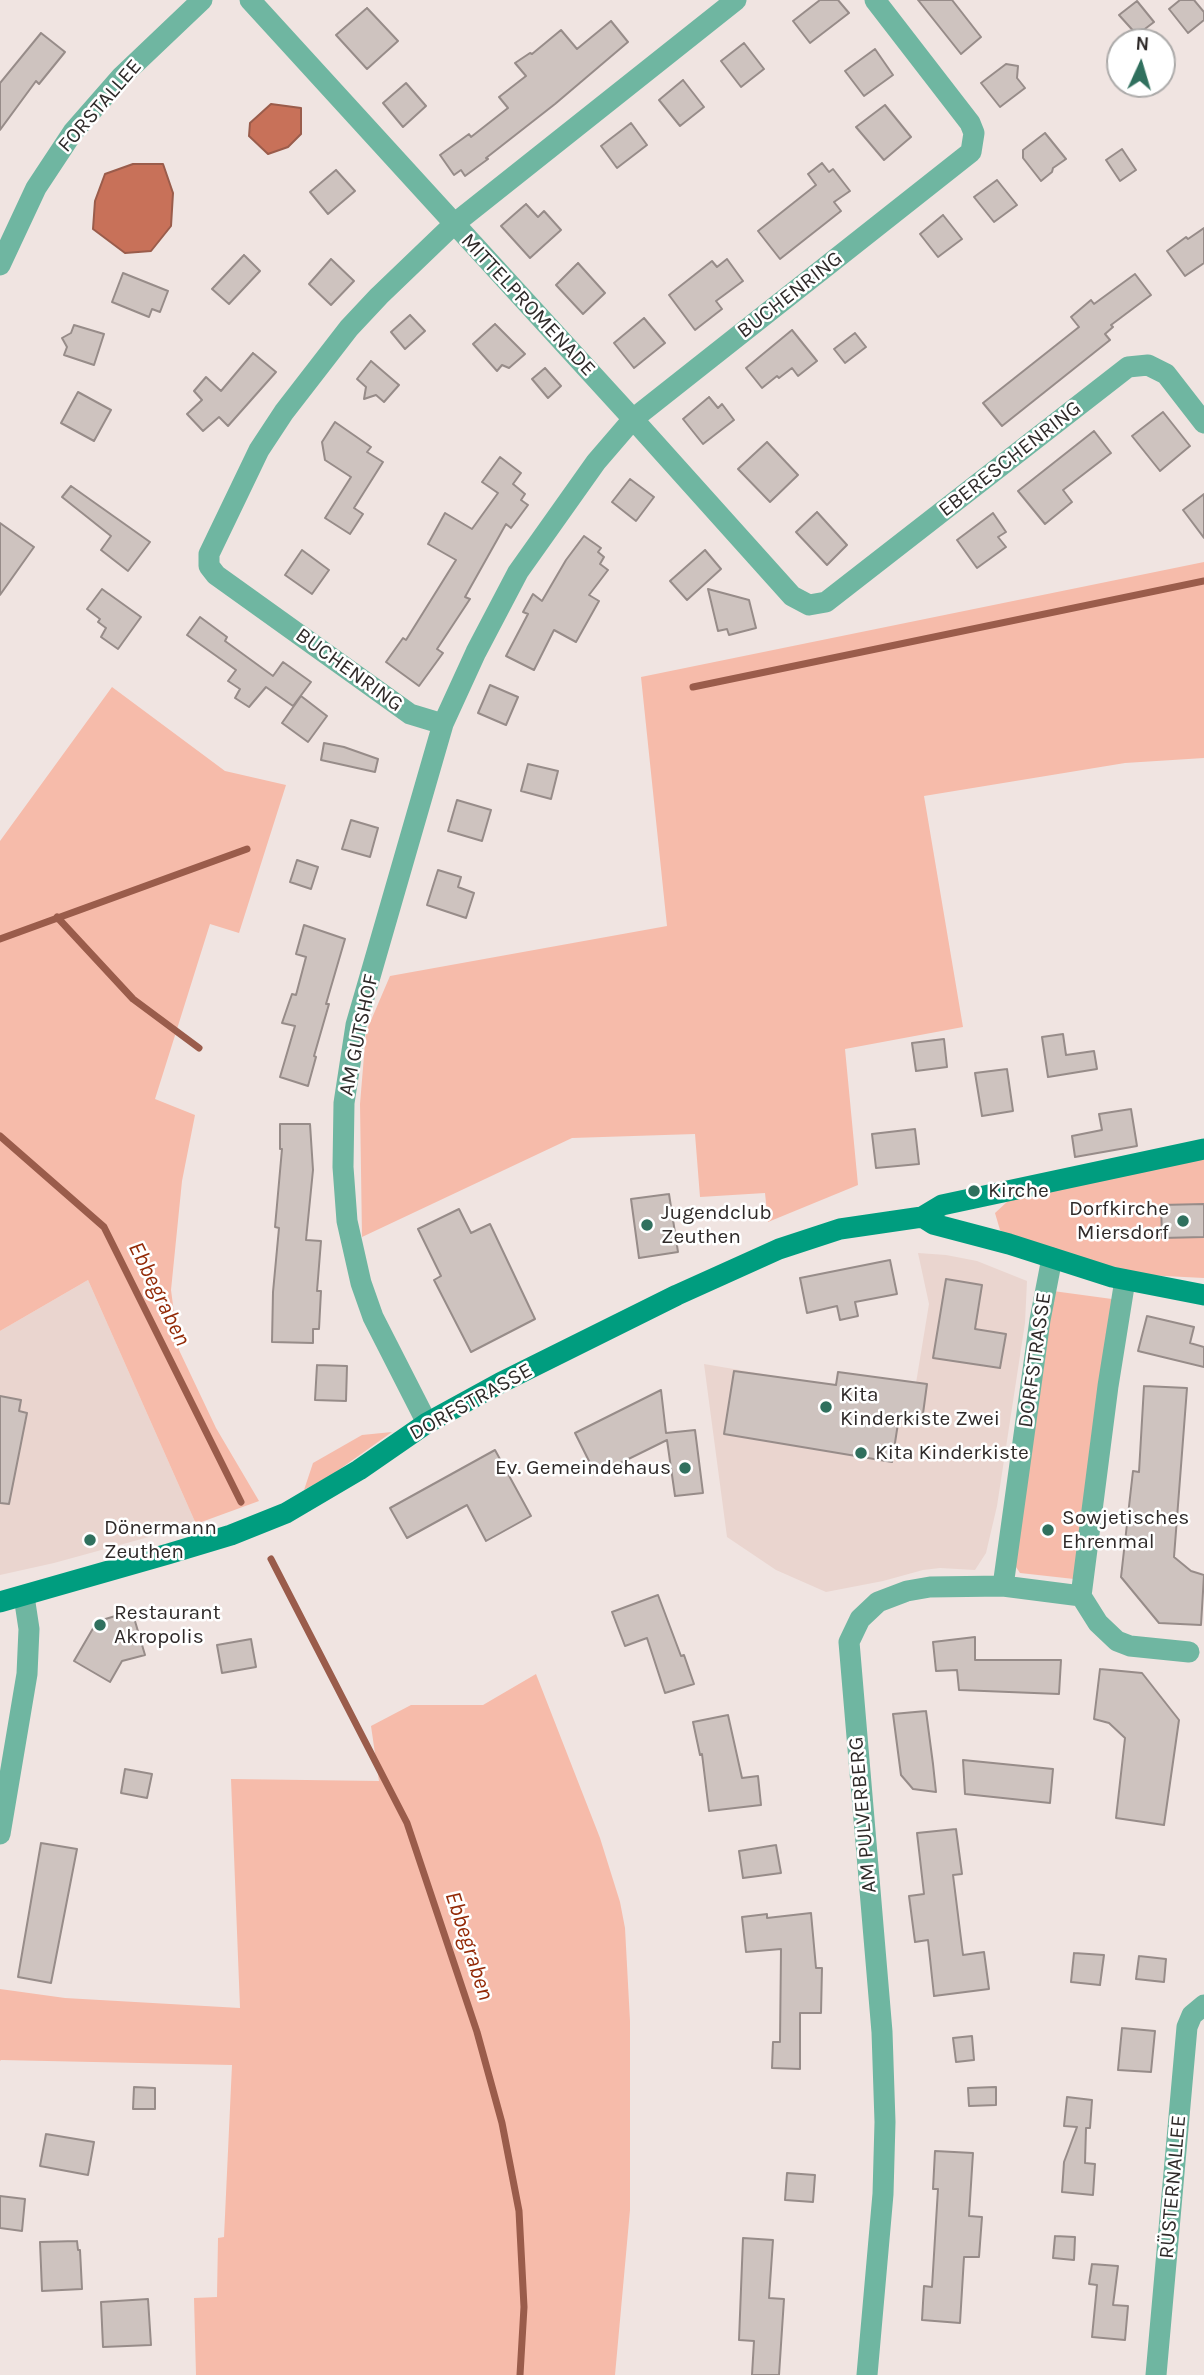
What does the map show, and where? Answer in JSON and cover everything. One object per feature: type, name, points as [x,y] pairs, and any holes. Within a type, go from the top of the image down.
[{"type":"main road","name":"DORFSTRASSE","points":[[0,1602],[193,1546],[277,1517],[359,1471],[427,1423],[500,1383],[723,1273],[779,1249],[840,1229],[922,1217],[942,1205],[1204,1149]]},
{"type":"main road","name":"DORFSTRASSE","points":[[922,1217],[933,1224],[1125,1280],[1204,1295]]},
{"type":"street","name":"FORSTALLEE","points":[[0,265],[36,188],[73,132],[116,82],[202,0]]},
{"type":"street","name":"MITTELPROMENADE","points":[[250,0],[634,419],[792,596],[809,605]]},
{"type":"street","name":"BUCHENRING","points":[[736,0],[454,225],[384,291],[349,328],[284,412],[259,450],[209,554],[209,566],[216,575],[410,714],[443,724],[476,652],[518,572],[596,461],[634,419],[971,152],[974,133],[970,123],[875,0]]},
{"type":"street","name":"EBERESCHENRING","points":[[809,605],[826,602],[1128,367],[1148,365],[1166,374],[1204,423]]},
{"type":"street","name":"AM GUTSHOF","points":[[427,1423],[373,1317],[361,1283],[347,1221],[343,1167],[344,1103],[356,1025],[443,724]]},
{"type":"street","name":"DORFSTRASSE","points":[[1003,1586],[1040,1320],[1052,1258]]},
{"type":"street","points":[[1125,1280],[1108,1386],[1081,1596],[1098,1623],[1117,1641],[1130,1646],[1189,1652]]},
{"type":"street","name":"AM PULVERBERG","points":[[867,2375],[883,2194],[885,2122],[882,2032],[849,1642],[860,1619],[878,1602],[907,1591],[930,1587],[1003,1586],[1081,1596]]},
{"type":"street","points":[[0,1835],[27,1674],[29,1629],[24,1596]]},
{"type":"street","name":"RÜSTERNALLEE","points":[[1156,2375],[1187,2027],[1192,2015],[1204,2005]]},
{"type":"shaded area","points":[[271,104],[301,108],[301,134],[288,147],[268,154],[249,136],[250,123]]},
{"type":"shaded area","points":[[133,164],[163,164],[173,193],[171,226],[151,251],[125,253],[93,229],[95,201],[105,174]]},
{"type":"shaded area","points":[[1204,562],[1204,758],[1125,763],[924,796],[963,1027],[845,1049],[858,1185],[768,1222],[765,1193],[700,1197],[695,1134],[572,1138],[362,1237],[360,1104],[366,1032],[390,976],[667,926],[641,677]]},
{"type":"shaded area","points":[[112,687],[225,771],[286,785],[239,933],[210,924],[155,1099],[195,1115],[182,1181],[171,1290],[179,1350],[216,1428],[259,1501],[196,1524],[88,1280],[0,1331],[0,841]]},
{"type":"shaded area","points":[[1204,1158],[1204,1278],[1145,1275],[1017,1242],[1000,1230],[995,1213],[1009,1200]]},
{"type":"shaded area","name":"Kita Kinderkiste","points":[[918,1253],[977,1261],[1027,1281],[1025,1323],[997,1506],[986,1553],[975,1570],[923,1570],[826,1592],[776,1570],[727,1537],[704,1364],[822,1384],[836,1384],[838,1372],[858,1374],[856,1388],[889,1394],[891,1379],[916,1383],[929,1304]]},
{"type":"shaded area","points":[[88,1280],[196,1524],[0,1575],[0,1331]]},
{"type":"shaded area","points":[[1053,1291],[1112,1299],[1074,1579],[1020,1573],[1014,1564]]},
{"type":"shaded area","points":[[392,1432],[333,1474],[304,1490],[313,1463],[362,1435]]},
{"type":"shaded area","points":[[536,1674],[600,1838],[620,1902],[625,1928],[630,2021],[630,2210],[615,2375],[196,2375],[194,2298],[217,2297],[218,2238],[224,2237],[232,2065],[0,2061],[0,1989],[65,1998],[240,2008],[231,1779],[379,1781],[371,1726],[411,1705],[483,1705]]},
{"type":"building","points":[[820,0],[838,0],[849,13],[810,43],[793,21]]},
{"type":"building","points":[[918,0],[952,0],[981,37],[961,54]]},
{"type":"building","points":[[1180,0],[1194,0],[1204,12],[1204,20],[1188,33],[1169,9]]},
{"type":"building","points":[[1137,1],[1154,22],[1146,28],[1131,28],[1119,15]]},
{"type":"building","points":[[367,8],[398,41],[367,69],[336,35]]},
{"type":"building","points":[[611,21],[628,42],[486,158],[488,159],[465,176],[461,170],[454,175],[440,155],[469,134],[471,137],[508,108],[499,97],[526,76],[515,63],[532,54],[561,30],[577,49]]},
{"type":"building","points":[[41,33],[65,52],[39,84],[36,81],[0,130],[0,83]]},
{"type":"building","points":[[744,43],[764,69],[741,87],[721,61]]},
{"type":"building","points":[[875,49],[893,75],[864,96],[845,71]]},
{"type":"building","points":[[1006,64],[1018,66],[1017,78],[1025,88],[1000,107],[981,83]]},
{"type":"building","points":[[683,80],[704,107],[680,126],[659,100]]},
{"type":"building","points":[[406,83],[426,106],[403,127],[383,103]]},
{"type":"building","points":[[885,105],[911,137],[884,160],[856,127]]},
{"type":"building","points":[[631,123],[647,145],[617,168],[601,146]]},
{"type":"building","points":[[1045,133],[1066,159],[1041,181],[1023,158],[1023,150]]},
{"type":"building","points":[[1122,149],[1136,170],[1120,181],[1106,160]]},
{"type":"building","points":[[822,163],[829,172],[833,169],[850,191],[834,202],[841,211],[780,259],[758,231],[816,185],[808,174]]},
{"type":"building","points":[[336,170],[355,191],[328,214],[310,192]]},
{"type":"building","points":[[997,180],[1017,205],[994,222],[974,197]]},
{"type":"building","points":[[526,204],[538,217],[544,211],[561,230],[530,258],[501,226]]},
{"type":"building","points":[[943,215],[962,239],[938,257],[920,234]]},
{"type":"building","points":[[1204,228],[1204,263],[1185,276],[1167,251]]},
{"type":"building","points":[[244,255],[260,271],[229,304],[212,289]]},
{"type":"building","points":[[331,259],[354,281],[331,305],[309,284]]},
{"type":"building","points":[[727,259],[743,281],[716,301],[722,309],[695,330],[669,295],[712,261],[717,267]]},
{"type":"building","points":[[578,263],[605,293],[583,314],[556,285]]},
{"type":"building","points":[[123,273],[168,291],[160,312],[152,309],[149,317],[112,302]]},
{"type":"building","points":[[1135,274],[1151,295],[1111,325],[1113,327],[1105,334],[1110,340],[1002,426],[983,403],[1079,327],[1071,317],[1091,300],[1094,304]]},
{"type":"building","points":[[410,315],[425,331],[405,349],[391,332]]},
{"type":"building","points":[[644,318],[665,343],[634,368],[614,343]]},
{"type":"building","points":[[495,324],[525,354],[509,368],[502,365],[497,371],[473,344]]},
{"type":"building","points":[[74,325],[104,334],[94,365],[64,355],[67,347],[62,338],[71,333]]},
{"type":"building","points":[[792,330],[817,361],[798,376],[792,368],[762,388],[746,368]]},
{"type":"building","points":[[855,333],[866,347],[845,363],[834,349]]},
{"type":"building","points":[[253,353],[276,372],[228,426],[219,417],[203,431],[187,414],[202,400],[194,391],[206,377],[221,391]]},
{"type":"building","points":[[371,361],[399,385],[384,402],[376,395],[364,399],[366,387],[357,379]]},
{"type":"building","points":[[545,368],[561,386],[548,398],[532,379]]},
{"type":"building","points":[[78,392],[111,410],[94,441],[61,423]]},
{"type":"building","points":[[709,397],[718,408],[722,404],[734,420],[703,444],[683,419]]},
{"type":"building","points":[[1163,412],[1190,446],[1160,471],[1132,436]]},
{"type":"building","points":[[335,422],[371,447],[367,452],[383,462],[354,508],[363,514],[350,534],[325,518],[351,477],[325,460],[322,442]]},
{"type":"building","points":[[1094,431],[1111,453],[1063,490],[1072,502],[1045,524],[1018,491]]},
{"type":"building","points":[[767,442],[798,475],[770,502],[738,469]]},
{"type":"building","points":[[500,457],[521,473],[513,484],[525,494],[521,500],[528,505],[511,528],[506,524],[465,597],[470,599],[437,649],[443,653],[419,686],[386,662],[403,638],[406,640],[456,560],[428,544],[445,513],[472,529],[498,493],[482,482]]},
{"type":"building","points":[[630,479],[654,497],[636,521],[612,502]]},
{"type":"building","points":[[71,486],[150,542],[128,571],[101,550],[111,536],[62,497]]},
{"type":"building","points":[[1204,494],[1204,538],[1183,510]]},
{"type":"building","points":[[817,512],[847,545],[827,565],[796,532]]},
{"type":"building","points":[[993,513],[1006,532],[998,537],[1006,547],[977,568],[957,540]]},
{"type":"building","points":[[0,523],[34,547],[0,595]]},
{"type":"building","points":[[584,536],[601,548],[598,552],[604,557],[600,564],[608,570],[589,595],[599,601],[576,642],[554,630],[534,670],[506,656],[528,614],[523,612],[533,594],[542,601]]},
{"type":"building","points":[[302,550],[329,570],[312,594],[285,575]]},
{"type":"building","points":[[705,550],[721,569],[687,600],[670,581]]},
{"type":"building","points":[[102,589],[141,617],[118,649],[101,637],[106,628],[98,622],[100,619],[87,609]]},
{"type":"building","points":[[708,589],[749,600],[756,628],[729,635],[727,629],[718,631]]},
{"type":"building","points":[[200,617],[227,637],[225,641],[273,676],[283,662],[311,682],[293,706],[266,687],[249,707],[235,698],[240,689],[228,681],[236,670],[187,635]]},
{"type":"building","points":[[490,685],[518,697],[506,725],[478,713]]},
{"type":"building","points":[[301,696],[327,716],[308,742],[282,723]]},
{"type":"building","points":[[324,743],[378,759],[375,772],[321,760]]},
{"type":"building","points":[[528,764],[558,771],[551,799],[521,791]]},
{"type":"building","points":[[457,800],[491,810],[482,841],[448,831]]},
{"type":"building","points":[[351,820],[378,828],[370,857],[342,849]]},
{"type":"building","points":[[297,860],[318,867],[311,889],[290,882]]},
{"type":"building","points":[[438,870],[461,877],[458,887],[474,893],[466,918],[427,905]]},
{"type":"building","points":[[304,925],[345,939],[326,1004],[329,1004],[308,1086],[280,1077],[295,1026],[282,1023],[292,994],[296,995],[306,957],[296,954]]},
{"type":"building","points":[[1063,1034],[1066,1055],[1094,1051],[1097,1069],[1048,1077],[1042,1037]]},
{"type":"building","points":[[944,1039],[947,1067],[916,1071],[912,1043]]},
{"type":"building","points":[[1007,1069],[1013,1111],[982,1116],[975,1073]]},
{"type":"building","points":[[1131,1109],[1137,1146],[1075,1157],[1072,1136],[1102,1130],[1099,1114]]},
{"type":"building","points":[[280,1124],[310,1124],[313,1170],[306,1240],[321,1241],[317,1291],[321,1291],[319,1329],[313,1329],[313,1343],[272,1342],[279,1228],[275,1227],[282,1149]]},
{"type":"building","points":[[915,1129],[919,1164],[876,1168],[872,1134]]},
{"type":"building","name":"Jugendclub Zeuthen","points":[[669,1194],[678,1252],[639,1258],[631,1199]]},
{"type":"building","name":"Dorfkirche Miersdorf","points":[[1204,1204],[1204,1237],[1162,1238],[1161,1205]]},
{"type":"building","points":[[459,1209],[471,1233],[490,1224],[535,1319],[471,1352],[434,1280],[441,1276],[418,1229]]},
{"type":"building","points":[[890,1260],[897,1294],[855,1302],[858,1316],[840,1320],[837,1306],[807,1313],[800,1278]]},
{"type":"building","points":[[946,1279],[982,1285],[975,1329],[1006,1334],[1000,1368],[933,1358]]},
{"type":"building","points":[[1147,1316],[1194,1327],[1190,1343],[1204,1347],[1204,1367],[1138,1351]]},
{"type":"building","points":[[317,1365],[347,1366],[346,1401],[315,1400]]},
{"type":"building","name":"Kita Kinderkiste Zwei","points":[[734,1371],[836,1385],[838,1372],[927,1384],[922,1421],[899,1417],[892,1462],[724,1434]]},
{"type":"building","points":[[1144,1386],[1187,1388],[1174,1557],[1191,1571],[1204,1575],[1201,1625],[1159,1623],[1121,1577],[1133,1471],[1139,1472]]},
{"type":"building","points":[[661,1390],[666,1433],[695,1430],[703,1493],[675,1496],[667,1440],[596,1475],[575,1433]]},
{"type":"building","points":[[0,1396],[21,1400],[19,1411],[27,1413],[9,1504],[0,1503]]},
{"type":"building","points":[[495,1450],[531,1516],[486,1541],[467,1505],[407,1538],[390,1508]]},
{"type":"building","points":[[658,1595],[694,1684],[665,1693],[647,1638],[625,1646],[612,1612]]},
{"type":"building","points":[[132,1611],[145,1655],[122,1661],[110,1682],[74,1661],[95,1625],[102,1620]]},
{"type":"building","points":[[975,1637],[975,1660],[1061,1660],[1059,1694],[959,1690],[957,1670],[936,1671],[933,1642]]},
{"type":"building","points":[[251,1639],[256,1667],[222,1673],[217,1645]]},
{"type":"building","points":[[1100,1669],[1142,1673],[1179,1720],[1164,1825],[1116,1818],[1125,1738],[1109,1723],[1094,1719]]},
{"type":"building","points":[[926,1711],[936,1792],[913,1789],[901,1775],[893,1714]]},
{"type":"building","points":[[728,1715],[742,1778],[758,1776],[761,1805],[709,1811],[702,1754],[700,1755],[693,1722]]},
{"type":"building","points":[[963,1760],[1053,1769],[1050,1803],[965,1794]]},
{"type":"building","points":[[125,1769],[152,1774],[147,1798],[121,1793]]},
{"type":"building","points":[[956,1829],[962,1874],[953,1875],[963,1955],[984,1952],[989,1989],[934,1996],[928,1940],[915,1942],[909,1896],[924,1894],[917,1833]]},
{"type":"building","points":[[41,1843],[77,1849],[51,1983],[18,1977]]},
{"type":"building","points":[[776,1845],[781,1873],[743,1878],[739,1851]]},
{"type":"building","points":[[811,1913],[816,1968],[822,1968],[821,2013],[800,2013],[800,2069],[772,2068],[773,2042],[780,2042],[781,1949],[746,1952],[742,1917],[767,1914],[767,1918]]},
{"type":"building","points":[[1074,1953],[1104,1955],[1100,1985],[1071,1982]]},
{"type":"building","points":[[1139,1956],[1166,1959],[1164,1982],[1136,1979]]},
{"type":"building","points":[[1122,2028],[1155,2031],[1151,2072],[1118,2070]]},
{"type":"building","points":[[972,2036],[974,2060],[956,2062],[953,2038]]},
{"type":"building","points":[[134,2087],[155,2088],[155,2109],[133,2109]]},
{"type":"building","points":[[996,2087],[996,2105],[969,2106],[968,2088]]},
{"type":"building","points":[[1067,2097],[1092,2100],[1090,2128],[1086,2128],[1085,2163],[1095,2164],[1093,2195],[1062,2192],[1064,2162],[1077,2127],[1064,2126]]},
{"type":"building","points":[[46,2134],[94,2142],[88,2175],[40,2166]]},
{"type":"building","points":[[935,2151],[973,2153],[969,2216],[982,2217],[979,2257],[964,2257],[960,2323],[922,2320],[924,2286],[932,2287],[938,2189],[933,2189]]},
{"type":"building","points":[[787,2173],[815,2175],[813,2202],[785,2200]]},
{"type":"building","points":[[0,2196],[25,2199],[22,2231],[0,2228]]},
{"type":"building","points":[[1055,2236],[1075,2237],[1074,2260],[1053,2258]]},
{"type":"building","points":[[743,2238],[773,2240],[769,2298],[784,2299],[779,2375],[752,2375],[754,2341],[739,2340]]},
{"type":"building","points":[[77,2241],[82,2289],[42,2291],[40,2242]]},
{"type":"building","points":[[1092,2264],[1118,2266],[1113,2305],[1128,2306],[1125,2340],[1092,2337],[1097,2285],[1089,2284]]},
{"type":"building","points":[[148,2299],[151,2345],[103,2347],[101,2302]]},
{"type":"waterway","points":[[693,687],[1204,581]]},
{"type":"waterway","points":[[0,939],[247,849]]},
{"type":"waterway","points":[[57,917],[133,999],[199,1048]]},
{"type":"waterway","name":"Ebbegraben","points":[[0,1136],[104,1227],[241,1502]]},
{"type":"waterway","name":"Ebbegraben","points":[[271,1559],[407,1823],[477,2032],[502,2123],[519,2211],[524,2307],[520,2375]]},
{"type":"place","name":"Kirche","points":[[974,1191]]},
{"type":"place","name":"Dorfkirche Miersdorf","points":[[1183,1221]]},
{"type":"place","name":"Jugendclub Zeuthen","points":[[647,1225]]},
{"type":"place","name":"Kita Kinderkiste Zwei","points":[[826,1407]]},
{"type":"place","name":"Kita Kinderkiste","points":[[861,1453]]},
{"type":"place","name":"Ev. Gemeindehaus","points":[[685,1468]]},
{"type":"place","name":"Sowjetisches Ehrenmal","points":[[1048,1530]]},
{"type":"place","name":"Dönermann Zeuthen","points":[[90,1540]]},
{"type":"place","name":"Restaurant Akropolis","points":[[100,1625]]}]
